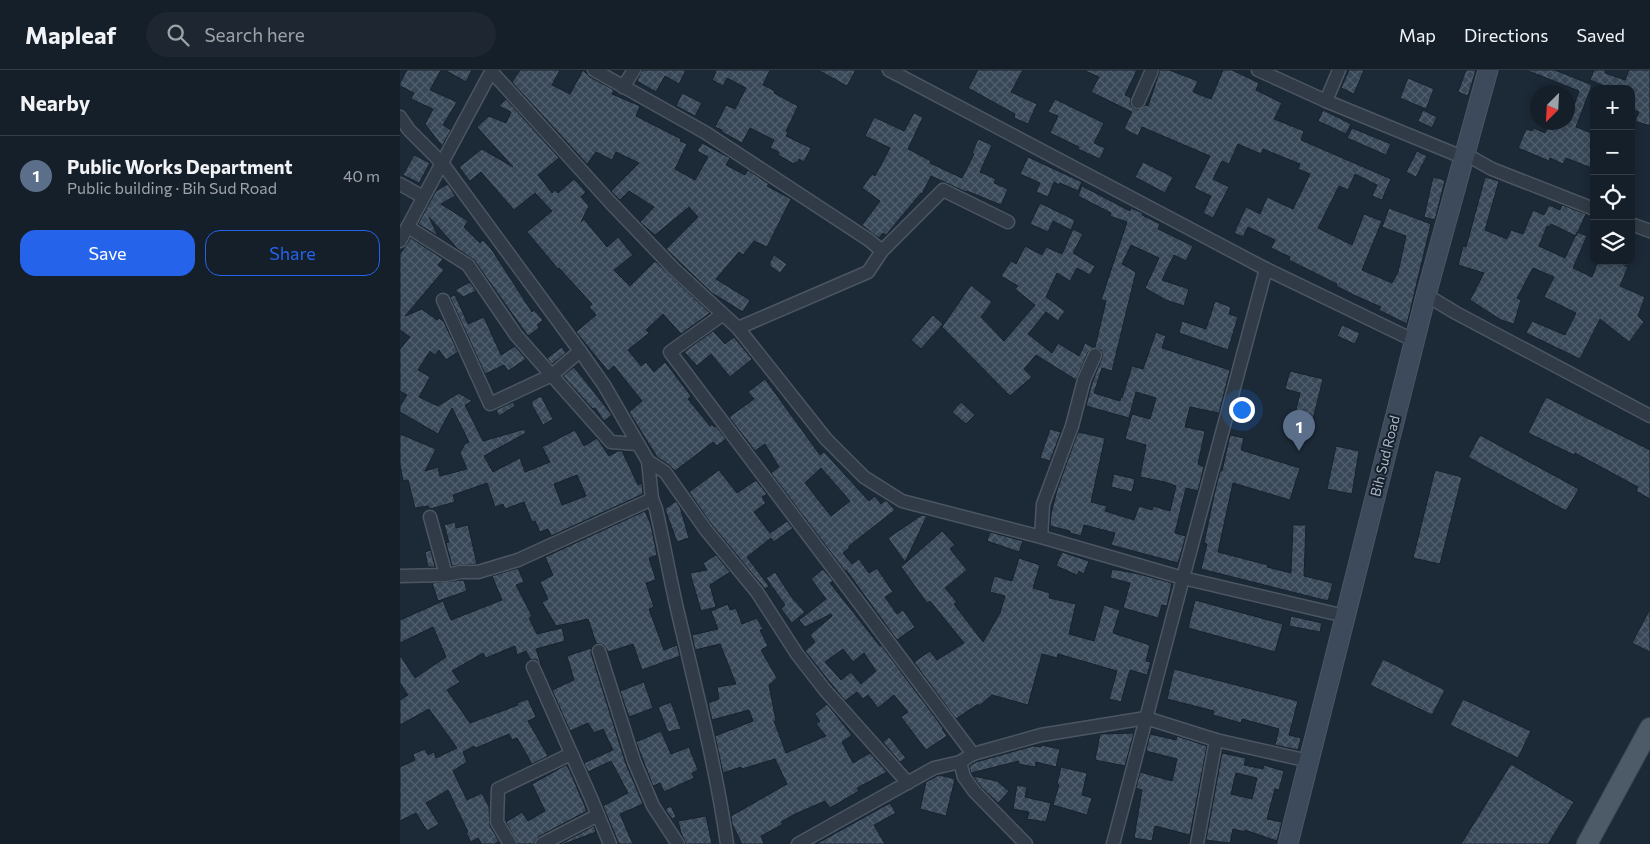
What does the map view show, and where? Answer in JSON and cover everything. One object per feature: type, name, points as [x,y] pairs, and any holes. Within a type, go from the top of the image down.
[{"type":"main road","name":"Bih Sud Road","points":[[1288,844],[1426,294],[1488,70]]},
{"type":"main road","points":[[1587,844],[1650,728]]},
{"type":"street","points":[[400,241],[491,70],[610,202],[674,269],[738,328],[826,439],[864,477],[902,501],[1041,537],[1182,578],[1345,616]]},
{"type":"street","points":[[594,70],[706,133],[869,240],[882,251]]},
{"type":"street","points":[[624,87],[634,70]]},
{"type":"street","points":[[889,70],[1266,270],[1415,341]]},
{"type":"street","points":[[1138,102],[1152,70]]},
{"type":"street","points":[[1258,70],[1326,101],[1455,154],[1465,154],[1492,169],[1590,207]]},
{"type":"street","points":[[1326,101],[1339,70]]},
{"type":"street","points":[[400,117],[409,130],[442,162],[580,351],[632,430],[637,444],[648,461],[665,472],[706,530],[757,592],[797,654],[825,690],[908,783]]},
{"type":"street","points":[[400,184],[423,197]]},
{"type":"street","points":[[738,328],[868,272],[882,251],[943,190],[1008,222]]},
{"type":"street","points":[[1635,225],[1650,231]]},
{"type":"street","points":[[408,226],[468,265],[516,335],[610,442],[637,444]]},
{"type":"street","points":[[1113,844],[1182,578],[1266,270]]},
{"type":"street","points":[[1426,294],[1456,313],[1650,416]]},
{"type":"street","points":[[443,300],[490,404],[552,375],[580,351]]},
{"type":"street","points":[[722,315],[670,352],[973,754]]},
{"type":"street","points":[[1041,537],[1043,504],[1072,426],[1084,380],[1095,354]]},
{"type":"street","points":[[648,461],[652,499],[656,509],[700,702],[721,803],[727,844]]},
{"type":"street","points":[[400,576],[478,572],[518,560],[652,499]]},
{"type":"street","points":[[430,517],[446,575]]},
{"type":"street","points":[[599,651],[634,761],[653,806],[678,844]]},
{"type":"street","points":[[532,667],[610,844]]},
{"type":"street","points":[[798,844],[934,768],[960,762],[973,754],[1041,735],[1146,718],[1216,740],[1309,761]]},
{"type":"street","points":[[1197,844],[1216,740]]},
{"type":"street","points":[[510,844],[497,822],[498,789],[571,754]]},
{"type":"street","points":[[960,762],[964,777],[974,791],[1026,844]]},
{"type":"street","points":[[542,844],[598,815]]},
{"type":"building","points":[[407,70],[441,70],[430,90],[457,102],[443,125],[451,130],[442,146],[425,124],[433,109],[411,99],[414,93],[400,86]]},
{"type":"building","points":[[445,70],[472,70],[466,82]]},
{"type":"building","points":[[520,70],[560,70],[552,85],[570,94],[583,70],[590,77],[614,90],[612,94],[640,106],[636,116],[687,144],[675,169],[695,180],[708,157],[697,151],[702,143],[730,158],[726,165],[745,175],[748,170],[769,184],[767,186],[791,199],[767,247],[754,241],[743,255],[739,252],[716,279],[750,300],[743,312],[712,293],[666,249],[698,217],[689,207],[655,235],[640,222],[654,207],[629,191],[620,200],[611,191],[639,163],[616,152],[612,160],[596,152],[587,164],[512,82]]},
{"type":"building","points":[[642,70],[686,70],[679,84],[665,76],[656,92],[637,81]]},
{"type":"building","points":[[713,70],[770,70],[763,85],[798,106],[786,131],[788,132],[786,136],[811,148],[804,162],[799,159],[794,164],[778,155],[779,152],[770,148],[774,140],[750,128],[742,143],[715,127],[726,105],[735,109],[746,88],[727,78],[723,86],[712,80],[716,72]]},
{"type":"building","points":[[818,70],[856,70],[847,86]]},
{"type":"building","points":[[978,70],[1023,70],[1011,92],[1037,104],[1028,124],[1014,118],[1015,114],[968,88]]},
{"type":"building","points":[[1083,70],[1137,70],[1125,95],[1131,98],[1130,103],[1132,107],[1138,110],[1145,105],[1148,106],[1160,70],[1169,70],[1198,81],[1193,92],[1211,99],[1223,70],[1232,70],[1259,83],[1256,90],[1282,103],[1274,119],[1304,131],[1301,140],[1391,179],[1382,200],[1372,196],[1377,185],[1355,174],[1348,190],[1339,186],[1318,228],[1352,245],[1364,214],[1382,221],[1362,270],[1392,283],[1398,272],[1406,236],[1382,227],[1389,208],[1431,224],[1407,324],[1379,310],[1381,307],[1336,286],[1337,284],[1289,260],[1290,257],[1271,248],[1275,240],[1248,227],[1243,237],[1234,233],[1246,207],[1260,214],[1267,197],[1293,209],[1310,174],[1298,169],[1300,164],[1263,149],[1261,154],[1238,144],[1229,164],[1222,161],[1213,179],[1229,187],[1213,218],[1203,213],[1211,196],[1194,188],[1210,156],[1142,127],[1138,136],[1124,129],[1132,112],[1091,92],[1099,77]]},
{"type":"building","points":[[1349,70],[1364,70],[1354,94],[1341,88]]},
{"type":"building","points":[[1466,70],[1476,70],[1468,96],[1458,92]]},
{"type":"building","points":[[1526,70],[1555,70],[1592,85],[1590,85],[1590,90],[1576,127],[1590,132],[1590,167],[1566,158],[1563,164],[1550,158],[1549,161],[1518,148],[1526,129],[1532,131],[1538,130],[1545,133],[1546,130],[1575,130],[1575,102],[1579,91],[1575,89],[1575,85],[1564,85]]},
{"type":"building","points":[[1594,70],[1606,70],[1605,73],[1625,80],[1629,70],[1650,70],[1650,126],[1635,121],[1639,112],[1635,110],[1635,85],[1602,85],[1590,80]]},
{"type":"building","points":[[1408,78],[1434,89],[1426,109],[1400,98]]},
{"type":"building","points":[[682,93],[702,103],[695,116],[676,106]]},
{"type":"building","points":[[506,99],[559,158],[538,175],[552,193],[555,190],[558,193],[574,179],[586,192],[581,197],[589,206],[581,222],[584,219],[607,247],[618,237],[633,255],[614,270],[630,286],[655,261],[710,313],[681,334],[663,314],[646,330],[649,333],[628,350],[641,366],[646,362],[654,372],[665,362],[691,396],[688,399],[710,426],[712,424],[714,427],[716,426],[726,439],[717,446],[713,442],[675,471],[657,457],[629,412],[642,401],[614,366],[608,371],[576,332],[596,315],[589,307],[592,304],[558,269],[527,232],[552,211],[535,193],[514,210],[481,172],[470,181],[459,167],[482,149],[513,167],[477,127],[489,116],[506,123],[511,112],[499,106]]},
{"type":"building","points":[[1055,99],[1104,123],[1094,143],[1105,148],[1100,159],[1050,133],[1058,116],[1048,112]]},
{"type":"building","points":[[1323,110],[1351,124],[1346,134],[1318,121]]},
{"type":"building","points":[[1423,110],[1437,117],[1432,128],[1418,121]]},
{"type":"building","points":[[914,113],[923,117],[908,149],[931,161],[930,163],[962,178],[974,154],[972,153],[978,139],[992,145],[980,172],[996,179],[994,183],[1008,189],[1001,205],[931,176],[922,194],[886,235],[883,233],[879,238],[862,225],[880,201],[862,188],[872,174],[875,176],[890,148],[865,136],[874,117],[904,131]]},
{"type":"building","points":[[1352,128],[1391,144],[1386,155],[1347,138]]},
{"type":"building","points":[[1417,151],[1427,156],[1416,177],[1406,172]]},
{"type":"building","points":[[414,155],[430,163],[419,183],[403,175]]},
{"type":"building","points":[[1028,157],[1082,182],[1078,191],[1054,182],[1048,197],[1036,192],[1040,183],[1020,174]]},
{"type":"building","points":[[1143,162],[1173,177],[1165,193],[1135,177]]},
{"type":"building","points":[[1433,177],[1445,180],[1435,220],[1424,217]]},
{"type":"building","points":[[1485,177],[1499,181],[1485,230],[1507,239],[1511,230],[1523,234],[1533,210],[1544,215],[1549,205],[1560,210],[1562,205],[1586,214],[1578,232],[1587,236],[1573,268],[1592,277],[1596,265],[1623,265],[1628,267],[1620,286],[1645,297],[1638,316],[1644,322],[1629,342],[1600,319],[1580,359],[1526,333],[1532,321],[1565,335],[1576,313],[1544,297],[1554,277],[1533,268],[1517,298],[1521,300],[1514,324],[1501,320],[1470,300],[1484,273],[1458,265],[1463,246],[1466,247]],"holes":[[[1551,224],[1575,236],[1565,258],[1539,246],[1547,226],[1549,227]]]},
{"type":"building","points":[[448,184],[455,196],[441,204],[468,221],[464,227],[480,243],[483,240],[492,250],[532,312],[534,310],[543,320],[537,325],[539,328],[528,336],[474,260],[458,249],[429,217],[438,236],[418,224],[436,191]]},
{"type":"building","points":[[1082,186],[1130,211],[1131,208],[1143,213],[1142,215],[1160,224],[1158,229],[1193,246],[1186,261],[1174,255],[1162,280],[1189,289],[1184,306],[1166,300],[1145,288],[1159,258],[1131,245],[1122,264],[1136,272],[1112,371],[1102,368],[1094,393],[1120,401],[1132,366],[1143,369],[1156,332],[1166,336],[1162,348],[1230,370],[1219,413],[1190,407],[1185,427],[1205,431],[1198,464],[1204,467],[1198,491],[1186,488],[1175,533],[1186,536],[1178,563],[1111,545],[1115,533],[1084,525],[1081,536],[1050,526],[1057,490],[1078,432],[1105,438],[1091,502],[1107,506],[1105,511],[1134,520],[1139,506],[1152,510],[1153,506],[1170,511],[1176,486],[1140,477],[1146,445],[1125,439],[1132,414],[1150,419],[1156,398],[1136,392],[1129,418],[1086,406],[1092,383],[1103,355],[1101,350],[1095,347],[1106,301],[1101,300],[1127,222],[1110,216],[1111,213],[1078,196]]},
{"type":"building","points":[[1040,203],[1075,220],[1071,230],[1053,221],[1048,232],[1030,224]]},
{"type":"building","points":[[1073,229],[1083,234],[1073,253],[1095,266],[1090,275],[1077,268],[1070,281],[1057,273],[1046,297],[1065,311],[1058,321],[1046,312],[1028,334],[1052,353],[1058,343],[1079,356],[1085,343],[1093,347],[1088,352],[1076,380],[1036,355],[1024,369],[1032,377],[1010,396],[942,327],[971,285],[992,302],[981,317],[1004,341],[1035,305],[1015,289],[1018,286],[1001,276],[1011,261],[1016,264],[1025,246],[1042,255],[1046,247],[1062,254]]},
{"type":"building","points":[[411,238],[443,259],[438,265],[444,270],[405,316],[422,309],[437,320],[439,318],[444,322],[458,352],[446,360],[439,350],[435,355],[430,351],[418,370],[430,377],[419,397],[438,406],[459,393],[472,401],[465,405],[483,441],[525,429],[526,433],[484,456],[493,472],[520,458],[525,472],[550,462],[542,447],[575,430],[584,446],[597,438],[609,456],[622,451],[638,485],[642,483],[643,494],[551,536],[548,529],[540,532],[535,521],[532,522],[524,502],[505,509],[503,504],[495,507],[487,483],[453,495],[455,502],[430,509],[428,506],[415,508],[408,480],[403,481],[400,464],[400,434],[436,449],[425,471],[438,467],[440,476],[467,469],[460,453],[465,444],[469,442],[452,408],[438,434],[400,412],[400,406],[407,395],[400,391],[400,349],[410,337],[400,330],[400,254]],"holes":[[[577,475],[586,496],[562,505],[554,484]]]},
{"type":"building","points":[[774,255],[787,264],[780,273],[770,266]]},
{"type":"building","points":[[470,282],[476,291],[463,297],[455,290]]},
{"type":"building","points":[[455,295],[468,324],[484,317],[501,355],[515,346],[526,359],[508,371],[504,365],[485,374],[450,297]]},
{"type":"building","points":[[1215,301],[1231,307],[1229,314],[1238,317],[1228,350],[1179,333],[1182,321],[1206,329]]},
{"type":"building","points":[[933,315],[943,324],[921,349],[911,340]]},
{"type":"building","points":[[1342,325],[1360,333],[1355,344],[1337,336]]},
{"type":"building","points":[[713,331],[725,344],[734,337],[752,359],[730,377],[711,354],[697,366],[684,352]]},
{"type":"building","points":[[562,347],[566,353],[552,364],[547,358]]},
{"type":"building","points":[[574,367],[612,415],[604,421],[595,408],[593,409],[563,376]]},
{"type":"building","points":[[1290,371],[1323,379],[1313,419],[1295,414],[1300,393],[1285,389]]},
{"type":"building","points":[[765,379],[820,455],[824,452],[869,501],[875,496],[881,504],[886,500],[895,510],[849,546],[843,553],[852,564],[859,559],[869,573],[877,568],[893,592],[885,597],[897,614],[903,610],[915,627],[897,640],[771,473],[779,467],[765,444],[755,451],[729,417],[754,399],[748,392]],"holes":[[[821,468],[850,501],[831,516],[805,483]]]},
{"type":"building","points":[[541,396],[553,419],[543,425],[532,405],[532,401]]},
{"type":"building","points":[[1546,397],[1650,450],[1650,499],[1636,491],[1638,487],[1575,453],[1574,455],[1528,433]]},
{"type":"building","points":[[513,402],[515,406],[499,416],[496,410]]},
{"type":"building","points":[[961,402],[975,415],[966,424],[952,412]]},
{"type":"building","points":[[1050,429],[1061,432],[1050,461],[1040,458]]},
{"type":"building","points":[[1230,435],[1244,438],[1241,450],[1300,468],[1290,500],[1233,483],[1218,552],[1291,573],[1293,525],[1306,525],[1304,576],[1333,583],[1328,601],[1201,569],[1207,544],[1204,543],[1214,495],[1220,471],[1222,471]]},
{"type":"building","points":[[1480,435],[1579,489],[1566,511],[1468,457]]},
{"type":"building","points":[[1336,446],[1359,451],[1352,494],[1327,489]]},
{"type":"building","points":[[719,470],[737,493],[756,480],[767,494],[762,497],[766,503],[754,512],[770,533],[787,521],[793,528],[774,542],[771,538],[747,557],[769,586],[765,589],[712,525],[689,492]]},
{"type":"building","points":[[1435,470],[1462,477],[1440,564],[1413,558]]},
{"type":"building","points":[[1114,474],[1135,479],[1132,492],[1111,487]]},
{"type":"building","points":[[676,501],[680,507],[689,538],[677,542],[665,509]]},
{"type":"building","points":[[645,511],[651,525],[657,555],[649,558],[656,580],[646,583],[654,607],[649,609],[664,650],[677,645],[680,656],[642,670],[633,644],[608,652],[604,645],[596,643],[588,619],[556,626],[542,602],[548,599],[540,582],[553,575],[545,557]]},
{"type":"building","points":[[922,515],[927,516],[905,562],[888,538]]},
{"type":"building","points":[[455,522],[456,528],[468,525],[477,564],[452,566],[446,543],[449,542],[444,525]]},
{"type":"building","points":[[942,531],[955,545],[950,549],[967,570],[945,588],[957,602],[954,604],[983,642],[1000,613],[1005,596],[990,592],[994,576],[1012,581],[1019,558],[1040,565],[1033,588],[1050,593],[1049,598],[1076,604],[1069,634],[1094,641],[1104,605],[1120,610],[1113,633],[1150,645],[1146,661],[1151,662],[1147,675],[1130,670],[1121,702],[1109,699],[1117,671],[1058,654],[1057,658],[1042,654],[1028,705],[992,695],[979,706],[978,704],[956,719],[914,662],[930,651],[937,660],[964,643],[930,601],[927,603],[901,567]]},
{"type":"building","points":[[990,532],[1023,541],[1019,552],[987,541]]},
{"type":"building","points":[[431,550],[435,567],[428,567],[425,552]]},
{"type":"building","points":[[1062,552],[1089,561],[1084,574],[1079,571],[1077,575],[1056,566]]},
{"type":"building","points":[[716,555],[730,572],[710,585],[716,607],[701,611],[690,573],[707,570],[703,563]]},
{"type":"building","points":[[518,568],[524,582],[516,585],[532,616],[529,618],[537,634],[562,628],[565,641],[536,649],[542,667],[537,660],[530,659],[526,651],[517,655],[515,646],[486,658],[483,653],[452,671],[460,682],[447,690],[470,723],[518,705],[517,703],[528,699],[536,717],[528,721],[548,756],[532,764],[517,738],[512,740],[509,734],[476,748],[474,746],[463,752],[467,762],[453,771],[467,800],[482,793],[489,807],[490,826],[499,841],[495,844],[482,844],[478,838],[471,842],[448,790],[426,803],[439,824],[427,831],[416,813],[400,821],[400,767],[415,760],[413,754],[425,749],[428,755],[434,752],[436,758],[457,748],[429,709],[400,725],[400,700],[408,695],[400,683],[400,655],[415,678],[446,657],[433,627],[400,643],[400,620],[443,601],[451,620],[502,600],[492,576]]},
{"type":"building","points":[[823,569],[833,581],[830,583],[881,645],[947,736],[926,750],[901,717],[908,712],[894,695],[878,708],[868,695],[863,699],[857,692],[845,701],[805,651],[815,642],[810,635],[832,616],[831,614],[805,627],[799,620],[826,599],[811,579]],"holes":[[[843,649],[853,662],[864,653],[876,671],[861,684],[851,672],[841,680],[825,662]]]},
{"type":"building","points":[[1112,569],[1172,583],[1167,606],[1162,605],[1158,618],[1123,608],[1130,583],[1110,578]]},
{"type":"building","points":[[775,572],[793,599],[805,612],[792,623],[781,609],[785,605],[766,578]]},
{"type":"building","points":[[464,580],[467,591],[438,601],[432,583]]},
{"type":"building","points":[[1195,600],[1283,624],[1275,652],[1188,628]]},
{"type":"building","points":[[728,604],[730,610],[736,608],[742,624],[757,618],[763,629],[760,630],[768,646],[761,650],[777,678],[769,685],[776,721],[774,721],[786,753],[826,736],[816,724],[820,721],[815,714],[827,704],[852,735],[842,742],[853,763],[870,753],[887,772],[857,788],[859,791],[830,808],[825,801],[781,822],[783,824],[761,836],[764,844],[742,844],[732,824],[731,816],[787,784],[775,759],[723,773],[715,736],[753,721],[749,710],[712,720],[708,703],[719,699],[717,687],[736,684],[720,644],[695,650],[692,635],[718,629],[711,611]]},
{"type":"building","points":[[1650,609],[1650,652],[1632,643]]},
{"type":"building","points":[[1291,616],[1322,623],[1320,632],[1289,626]]},
{"type":"building","points":[[591,648],[626,764],[643,804],[620,814],[633,844],[619,844],[603,806],[628,793],[611,761],[588,772],[584,763],[613,750],[603,729],[594,733],[588,723],[570,731],[552,690],[574,680],[567,656]]},
{"type":"building","points":[[1383,659],[1445,690],[1432,715],[1370,685]]},
{"type":"building","points":[[1174,669],[1298,701],[1289,735],[1301,738],[1298,750],[1275,745],[1279,729],[1242,719],[1241,723],[1213,715],[1214,711],[1167,699]]},
{"type":"building","points":[[644,682],[653,708],[629,717],[620,691]]},
{"type":"building","points":[[1463,699],[1531,731],[1518,758],[1450,725]]},
{"type":"building","points":[[671,702],[681,729],[668,732],[658,707]]},
{"type":"building","points":[[661,731],[671,754],[689,747],[698,770],[692,773],[694,778],[664,792],[660,783],[653,786],[636,742]]},
{"type":"building","points":[[1134,733],[1125,766],[1095,760],[1100,734]]},
{"type":"building","points":[[1150,734],[1176,740],[1177,736],[1207,746],[1190,835],[1155,826],[1152,841],[1134,838],[1142,790],[1136,788],[1140,772],[1172,781],[1177,759],[1146,751]]},
{"type":"building","points":[[889,737],[906,758],[900,762],[883,742]]},
{"type":"building","points":[[1041,745],[1060,749],[1056,767],[1036,762],[1035,767],[1018,764],[1019,761],[971,773],[969,766],[976,762],[1033,746],[1041,747]]},
{"type":"building","points":[[1222,753],[1246,758],[1244,765],[1263,769],[1264,765],[1284,771],[1279,790],[1275,789],[1267,819],[1282,822],[1277,841],[1245,830],[1245,832],[1233,829],[1230,843],[1206,840]],"holes":[[[1236,773],[1257,778],[1252,799],[1231,794]]]},
{"type":"building","points":[[1511,764],[1574,802],[1548,844],[1461,844]]},
{"type":"building","points":[[566,765],[587,811],[538,837],[534,844],[518,844],[506,822],[522,812],[528,821],[545,811],[532,784]]},
{"type":"building","points":[[1061,767],[1087,773],[1082,795],[1092,798],[1087,815],[1053,805],[1059,785],[1057,784]]},
{"type":"building","points":[[939,775],[955,779],[946,816],[920,809],[926,782]]},
{"type":"building","points":[[973,776],[997,781],[1009,791],[998,803],[980,786]]},
{"type":"building","points":[[1017,785],[1027,787],[1025,797],[1051,803],[1046,822],[1027,819],[1029,812],[1013,809]]},
{"type":"building","points":[[890,803],[896,813],[874,825],[885,844],[816,844]]},
{"type":"building","points":[[671,806],[676,817],[672,819],[665,809]]},
{"type":"building","points":[[706,816],[712,844],[686,844],[678,821]]},
{"type":"building","points":[[594,826],[596,832],[560,844]]},
{"type":"place","name":"Public Works Department","points":[[1299,451]]}]
